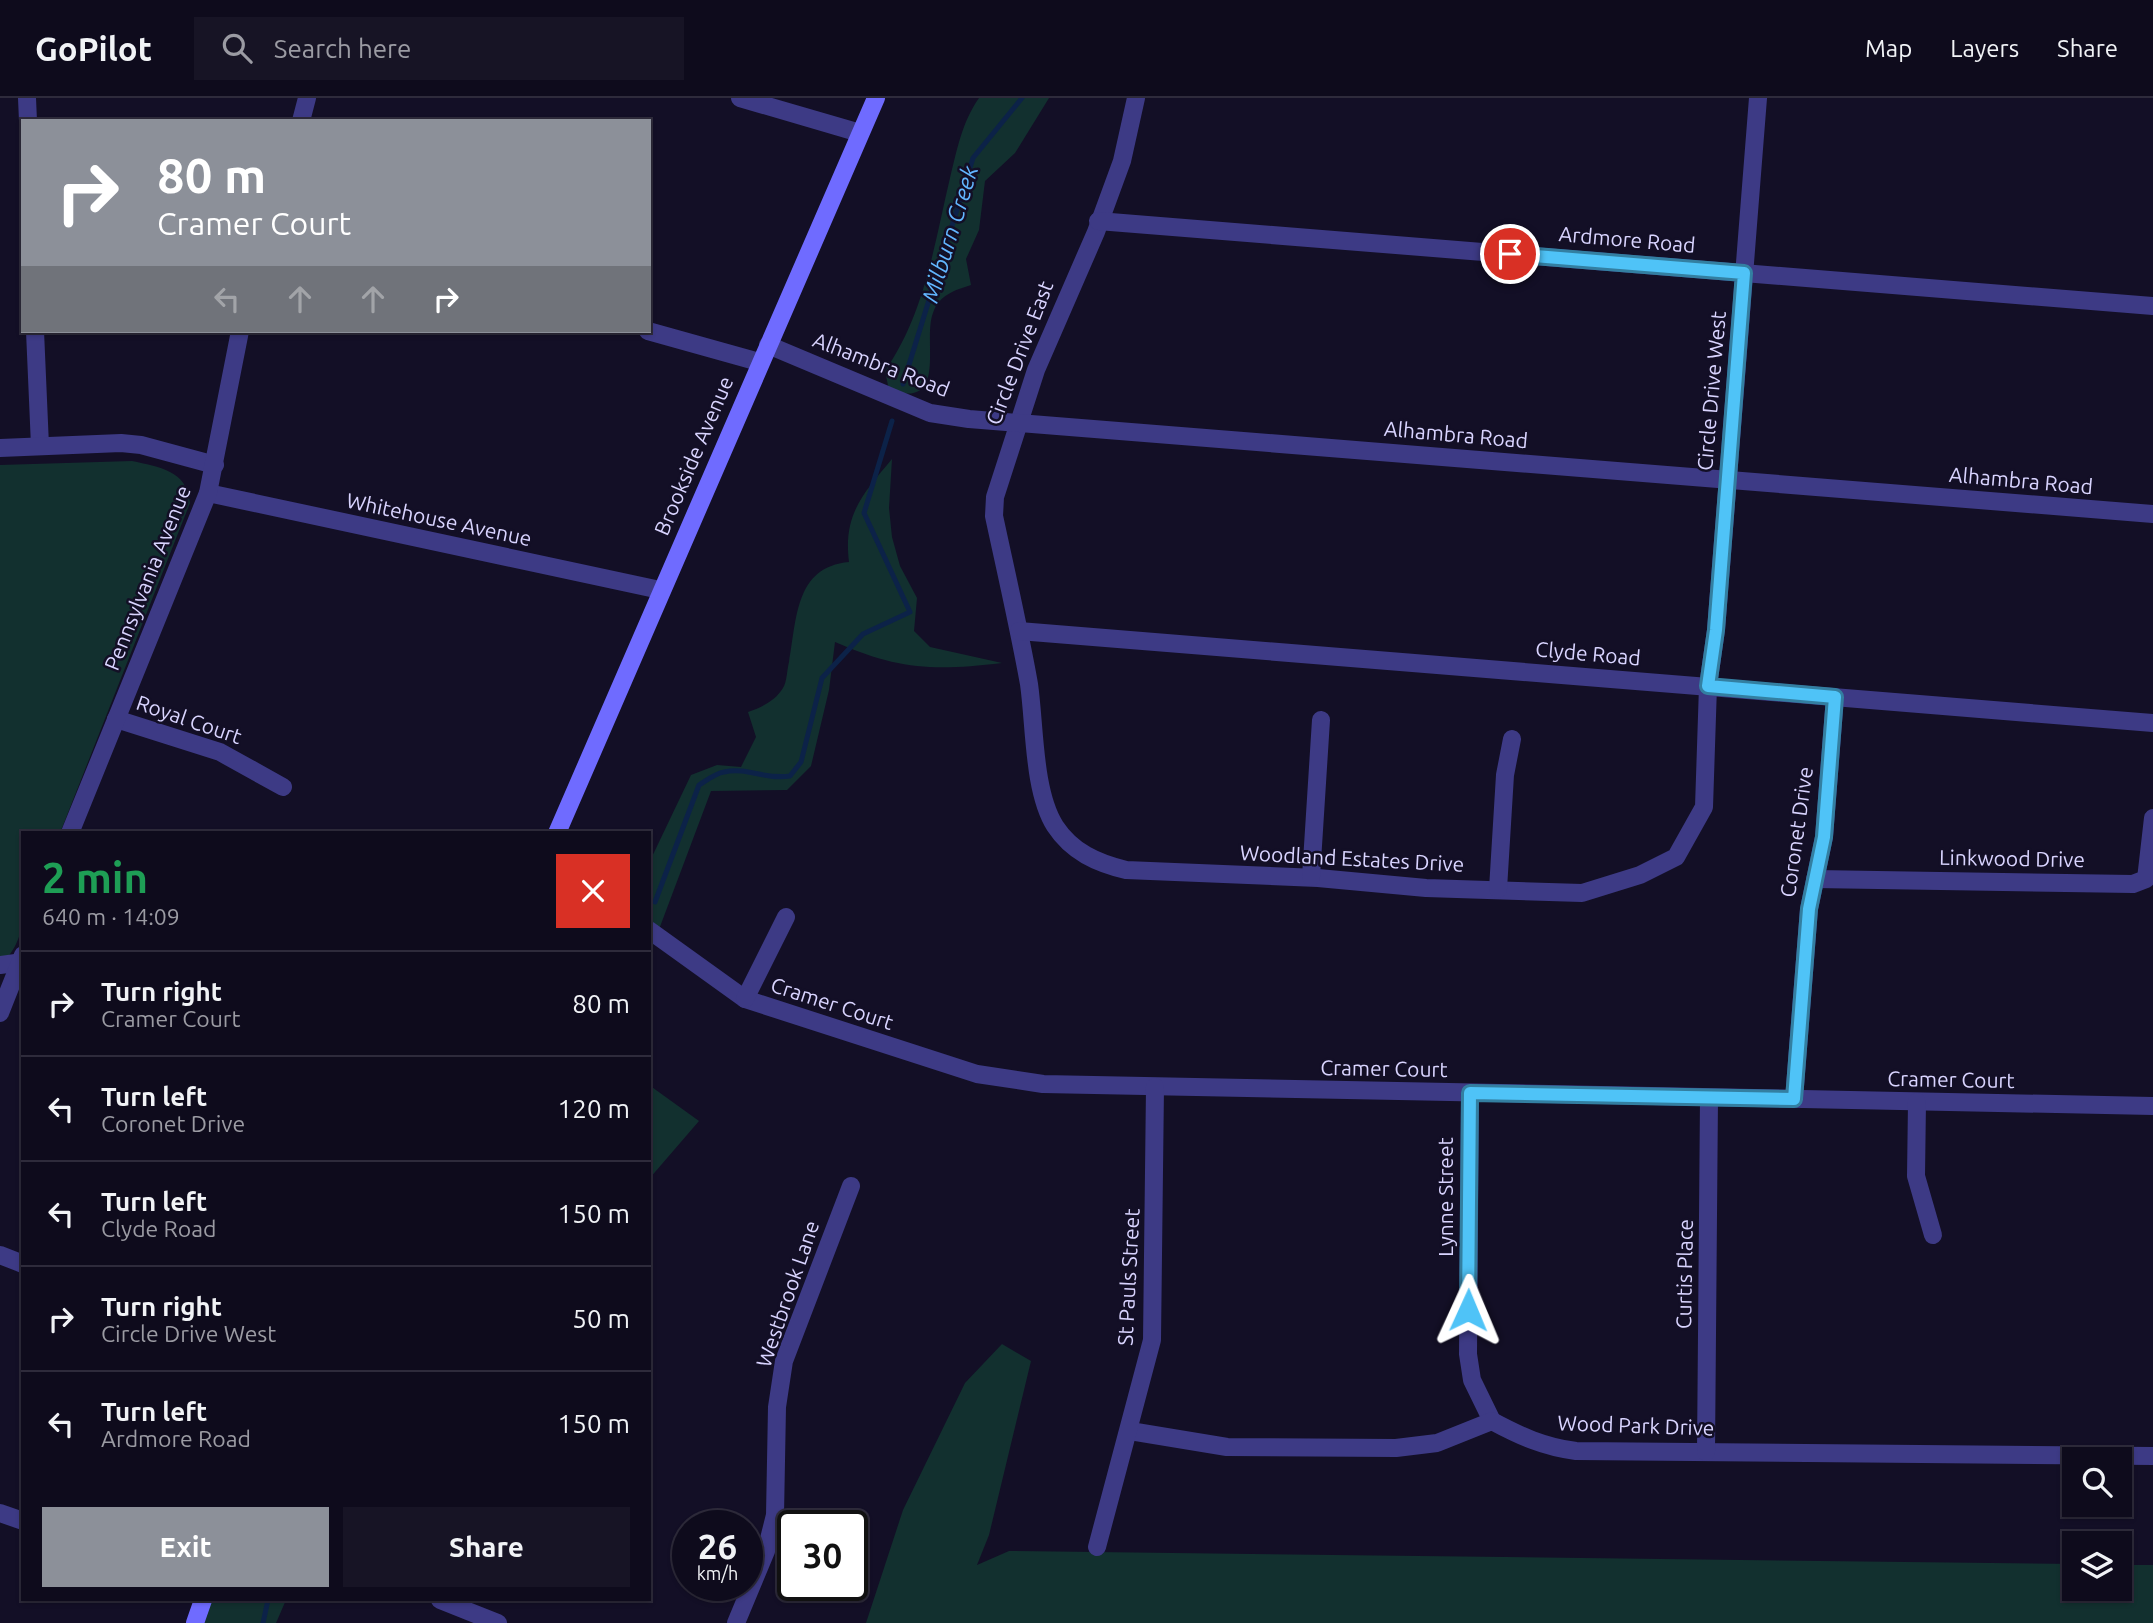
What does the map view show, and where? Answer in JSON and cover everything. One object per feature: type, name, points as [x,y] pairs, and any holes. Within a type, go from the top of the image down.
[{"type":"main road","name":"Brookside Avenue","points":[[558,831],[660,590],[876,98]]},
{"type":"main road","points":[[195,1623],[203,1601]]},
{"type":"street","points":[[27,98],[28,119]]},
{"type":"street","points":[[302,119],[307,98]]},
{"type":"street","points":[[740,98],[860,133]]},
{"type":"street","name":"Circle Drive East","points":[[1019,631],[994,516],[999,476],[1017,422],[1122,161],[1136,98]]},
{"type":"street","name":"Circle Drive West","points":[[1708,686],[1716,630],[1758,98]]},
{"type":"street","name":"Ardmore Road","points":[[1098,221],[2153,306]]},
{"type":"street","points":[[651,332],[759,362]]},
{"type":"street","points":[[35,333],[40,446]]},
{"type":"street","name":"Pennsylvania Avenue","points":[[72,831],[208,493],[240,333]]},
{"type":"street","name":"Alhambra Road","points":[[768,345],[930,413],[2153,514]]},
{"type":"street","points":[[0,448],[141,445],[215,466]]},
{"type":"street","name":"Whitehouse Avenue","points":[[208,493],[660,590]]},
{"type":"street","name":"Clyde Road","points":[[1019,631],[2153,723]]},
{"type":"street","name":"Woodland Estates Drive","points":[[1019,631],[1042,793],[1055,825],[1078,851],[1100,864],[1126,870],[1311,877],[1426,888],[1582,893],[1640,875],[1676,857],[1704,807],[1708,686]]},
{"type":"street","name":"Coronet Drive","points":[[1794,1099],[1809,909],[1824,837],[1835,697]]},
{"type":"street","name":"Royal Court","points":[[116,719],[220,752],[283,787]]},
{"type":"street","points":[[1311,877],[1321,720]]},
{"type":"street","points":[[1498,889],[1505,775],[1512,739]]},
{"type":"street","name":"Linkwood Drive","points":[[1815,879],[2133,884],[2146,879],[2153,818]]},
{"type":"street","points":[[746,999],[786,917]]},
{"type":"street","name":"Cramer Court","points":[[651,931],[746,999],[977,1074],[1043,1084],[2153,1106]]},
{"type":"street","points":[[0,965],[21,960]]},
{"type":"street","points":[[0,1013],[21,962]]},
{"type":"street","name":"St Pauls Street","points":[[1097,1547],[1130,1431],[1152,1340],[1155,1087]]},
{"type":"street","name":"Lynne Street","points":[[1470,1093],[1468,1354],[1472,1380],[1492,1421]]},
{"type":"street","name":"Curtis Place","points":[[1706,1452],[1709,1098]]},
{"type":"street","points":[[1917,1102],[1916,1176],[1933,1235]]},
{"type":"street","name":"Westbrook Lane","points":[[736,1623],[766,1551],[775,1515],[777,1407],[784,1361],[851,1186]]},
{"type":"street","points":[[0,1255],[21,1263]]},
{"type":"street","points":[[1130,1431],[1227,1447],[1396,1448],[1437,1443],[1492,1421]]},
{"type":"street","name":"Wood Park Drive","points":[[1492,1421],[1550,1448],[1576,1451],[2153,1456]]},
{"type":"street","points":[[0,1513],[21,1520]]},
{"type":"street","points":[[443,1601],[498,1623]]},
{"type":"green space","points":[[979,98],[1049,98],[1015,153],[985,181],[979,230],[966,259],[971,285],[948,294],[939,302],[933,313],[926,382],[920,390],[908,394],[889,390],[885,371],[899,349],[919,302],[961,136]]},
{"type":"green space","points":[[892,459],[889,508],[892,537],[900,566],[917,598],[914,631],[930,647],[1002,663],[956,667],[917,666],[879,658],[835,642],[829,690],[811,766],[787,790],[711,791],[651,951],[651,859],[691,775],[717,765],[741,767],[756,737],[748,712],[763,706],[780,693],[786,679],[802,597],[808,584],[818,574],[831,566],[849,562],[848,545],[852,518],[872,483]]},
{"type":"green space","points":[[132,461],[161,468],[177,477],[188,492],[190,503],[61,831],[21,831],[21,931],[7,958],[0,959],[0,465]]},
{"type":"green space","points":[[651,1086],[699,1121],[651,1177]]},
{"type":"green space","points":[[1002,1344],[1031,1361],[989,1535],[977,1565],[1009,1551],[2062,1564],[2062,1601],[2132,1601],[2132,1565],[2153,1565],[2153,1623],[866,1623],[903,1510],[965,1383]]},
{"type":"green space","points":[[209,1601],[286,1601],[276,1623],[201,1623]]},
{"type":"waterway","name":"Milburn Creek","points":[[903,384],[973,158],[1022,98]]},
{"type":"waterway","name":"Milburn Creek","points":[[655,902],[699,785],[718,774],[733,771],[790,776],[801,762],[822,678],[863,634],[910,612],[864,513],[892,421]]},
{"type":"waterway","name":"Milburn Creek","points":[[263,1623],[268,1601]]},
{"type":"route","points":[[1468,1310],[1470,1093],[1794,1099],[1809,909],[1824,837],[1835,697],[1708,686],[1716,630],[1744,273],[1510,254]]}]
